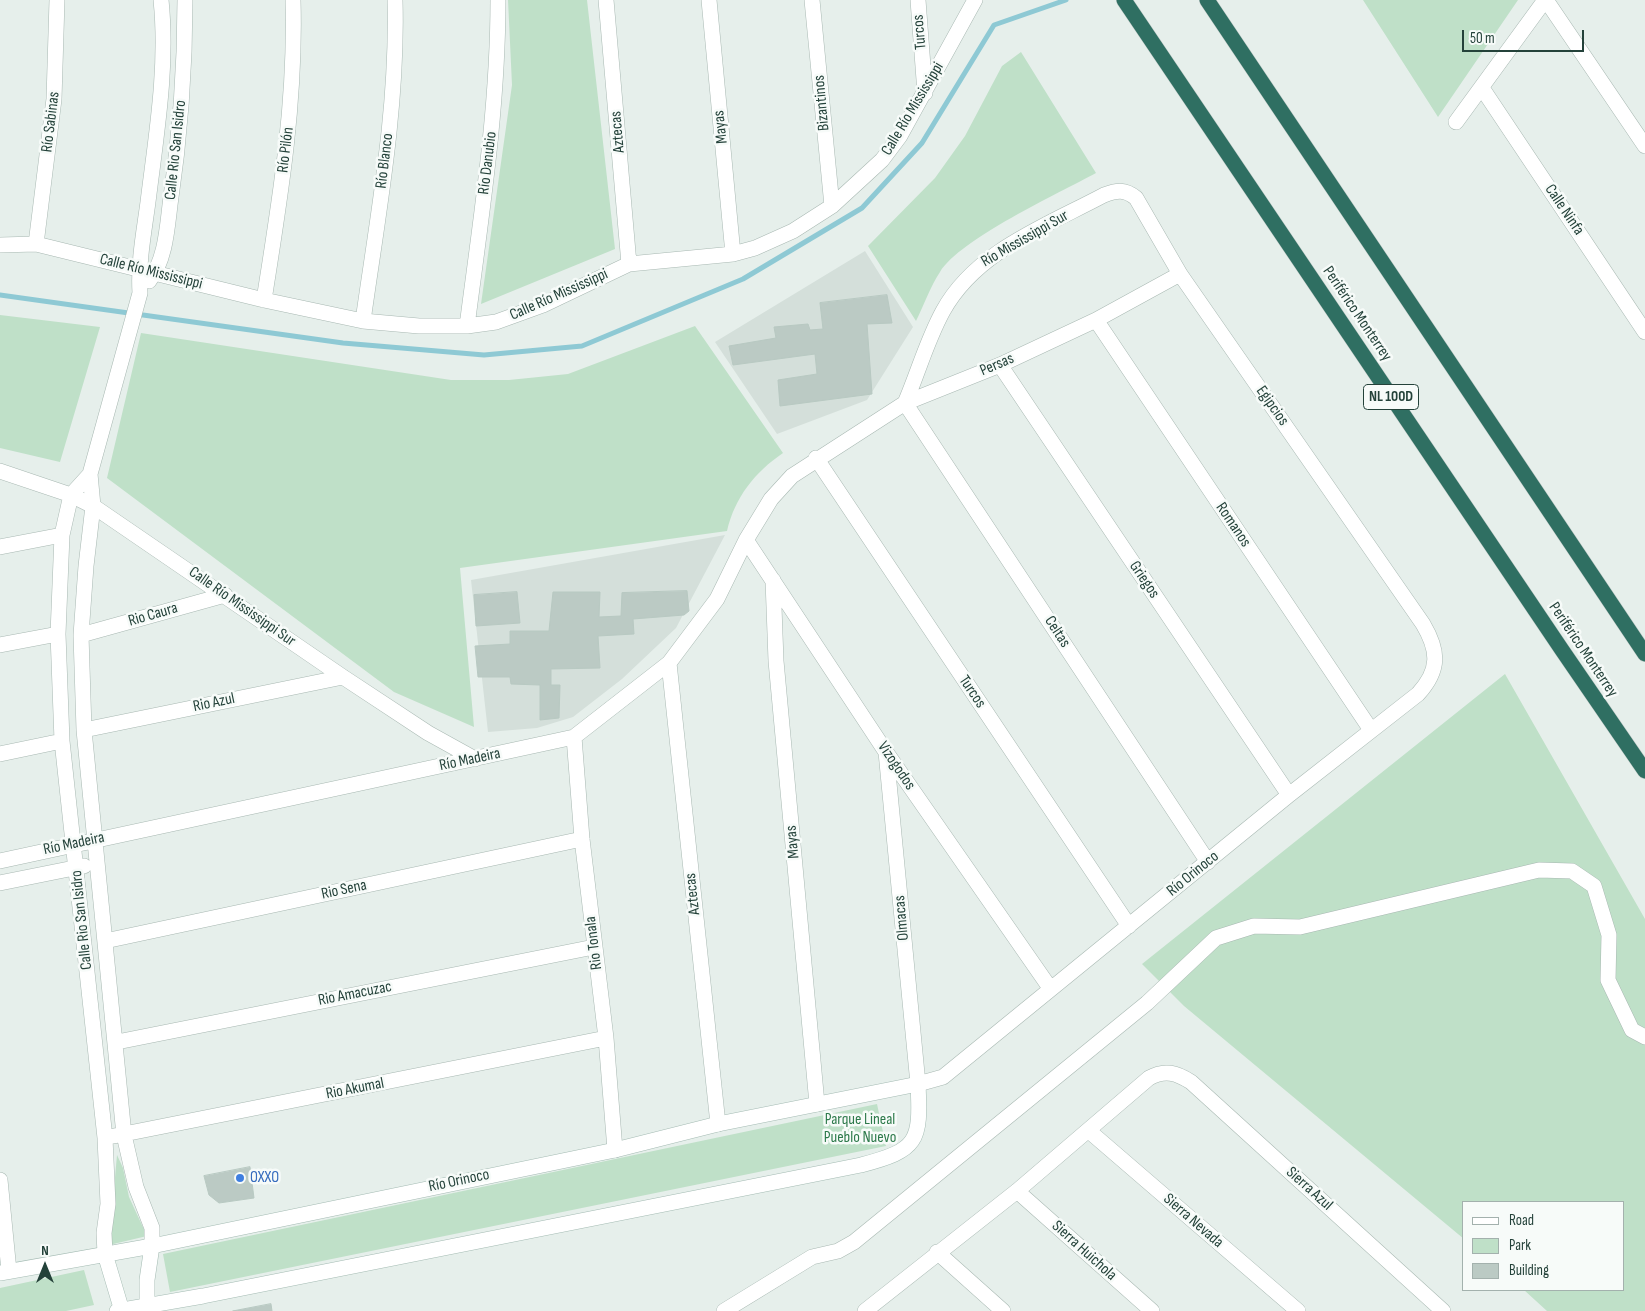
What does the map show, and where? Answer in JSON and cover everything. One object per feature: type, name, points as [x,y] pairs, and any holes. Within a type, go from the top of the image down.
[{"type":"highway","name":"Periférico Monterrey","points":[[1124,0],[1546,628],[1645,771]]},
{"type":"highway","points":[[1207,0],[1645,654]]},
{"type":"street","name":"Río Sabinas","points":[[36,244],[54,99],[57,0]]},
{"type":"street","name":"Calle Rio San Isidro","points":[[139,298],[138,269],[154,152],[161,82],[161,0]]},
{"type":"street","name":"Calle Rio San Isidro","points":[[147,1308],[147,1280],[152,1246],[152,1228],[136,1187],[124,1135],[117,1042],[94,840],[84,730],[81,635],[93,506],[90,474],[139,298],[155,273],[166,234],[174,178],[183,87],[185,0]]},
{"type":"street","name":"Río Pilón","points":[[264,300],[288,142],[292,93],[293,0]]},
{"type":"street","name":"Río Blanco","points":[[363,321],[387,148],[394,74],[395,0]]},
{"type":"street","name":"Río Danubio","points":[[467,326],[493,125],[498,53],[498,0]]},
{"type":"street","name":"Aztecas","points":[[606,0],[629,264]]},
{"type":"street","name":"Mayas","points":[[709,0],[733,254]]},
{"type":"street","name":"Bizantinos","points":[[812,0],[832,206]]},
{"type":"street","name":"Turcos","points":[[918,0],[925,94]]},
{"type":"street","name":"Calle Río Mississippi","points":[[0,245],[36,244],[264,300],[363,321],[420,326],[467,326],[496,322],[536,307],[629,264],[733,254],[755,248],[784,236],[832,206],[882,160],[900,136],[925,94],[975,0]]},
{"type":"street","points":[[1456,122],[1545,0],[1645,146]]},
{"type":"street","name":"Calle Ninfa","points":[[1482,88],[1645,332]]},
{"type":"street","name":"Egipcios","points":[[1104,195],[1122,191],[1136,198],[1180,274],[1432,639]]},
{"type":"street","name":"Río Mississippi Sur","points":[[905,403],[943,312],[961,283],[978,266],[998,252],[1104,195]]},
{"type":"street","name":"Persas","points":[[816,458],[905,403],[1000,364],[1096,320],[1180,274]]},
{"type":"street","name":"Romanos","points":[[1096,320],[1371,730]]},
{"type":"street","name":"Griegos","points":[[1000,364],[1289,795]]},
{"type":"street","name":"Celtas","points":[[905,403],[1208,862]]},
{"type":"street","name":"Turcos","points":[[816,458],[1129,926]]},
{"type":"street","name":"Río Madeira","points":[[0,860],[574,737],[669,663],[717,599],[746,540],[771,499],[792,476],[816,458]]},
{"type":"street","name":"Calle Río Mississippi Sur","points":[[0,471],[70,495],[93,506],[343,677],[428,733],[475,759]]},
{"type":"street","name":"Calle Rio San Isidro","points":[[90,474],[70,495],[62,535],[58,634],[62,742],[105,1138],[108,1204],[104,1233],[104,1254],[120,1311]]},
{"type":"street","points":[[0,547],[62,535]]},
{"type":"street","name":"Vizogodos","points":[[746,540],[886,752],[1050,988]]},
{"type":"street","name":"Mayas","points":[[773,580],[776,661],[817,1104]]},
{"type":"street","name":"Rio Caura","points":[[81,635],[225,595]]},
{"type":"street","points":[[0,646],[58,634]]},
{"type":"street","name":"Río Orinoco","points":[[5,1272],[152,1246],[615,1150],[718,1124],[918,1084],[943,1077],[1289,795],[1418,694],[1429,682],[1435,659],[1432,639]]},
{"type":"street","name":"Aztecas","points":[[669,663],[718,1124]]},
{"type":"street","name":"Rio Azul","points":[[84,730],[343,677]]},
{"type":"street","name":"Rio Tonala","points":[[574,737],[582,839],[606,1038],[615,1150]]},
{"type":"street","points":[[0,754],[62,742]]},
{"type":"street","name":"Olmacas","points":[[886,752],[918,1084]]},
{"type":"street","name":"Rio Sena","points":[[106,942],[582,839]]},
{"type":"street","name":"Río Madeira","points":[[0,883],[97,863]]},
{"type":"street","points":[[724,1311],[812,1257],[838,1251],[854,1242],[1147,1003],[1216,938],[1254,926],[1300,927],[1540,870],[1572,871],[1594,886],[1609,935],[1608,980],[1632,1030],[1645,1037]]},
{"type":"street","name":"Rio Amacuzac","points":[[117,1042],[594,947]]},
{"type":"street","name":"Rio Akumal","points":[[105,1138],[606,1038]]},
{"type":"street","name":"Sierra Azul","points":[[1089,1131],[1149,1078],[1158,1073],[1170,1072],[1191,1082],[1443,1311]]},
{"type":"street","points":[[120,1311],[147,1308],[861,1165],[886,1158],[904,1150],[913,1141],[918,1115],[918,1084]]},
{"type":"street","points":[[865,1311],[936,1252],[1017,1191],[1089,1131]]},
{"type":"street","name":"Sierra Nevada","points":[[1089,1131],[1298,1311]]},
{"type":"street","points":[[0,1180],[5,1272]]},
{"type":"street","name":"Sierra Huichola","points":[[1017,1191],[1152,1311]]},
{"type":"street","points":[[936,1252],[1002,1311]]},
{"type":"shaded area","points":[[865,251],[913,327],[867,400],[777,434],[715,342]]},
{"type":"shaded area","points":[[725,535],[676,628],[622,679],[573,717],[537,728],[488,732],[471,580]]},
{"type":"green space","points":[[508,0],[587,0],[615,249],[481,304],[512,85]]},
{"type":"green space","points":[[1363,0],[1518,0],[1438,117]]},
{"type":"green space","points":[[1021,52],[1096,173],[988,231],[968,245],[951,259],[940,272],[916,321],[868,246],[935,178],[965,136],[1002,66]]},
{"type":"green space","points":[[0,315],[100,327],[60,462],[0,448]]},
{"type":"green space","points":[[695,326],[783,453],[764,468],[748,486],[735,507],[727,531],[460,568],[474,727],[394,692],[107,478],[141,333],[451,380],[509,380],[568,374]]},
{"type":"green space","points":[[1505,674],[1645,919],[1645,1311],[1547,1311],[1525,1291],[1625,1291],[1625,1201],[1462,1201],[1462,1237],[1184,1006],[1142,964]]},
{"type":"green space","name":"Parque Lineal Pueblo Nuevo","points":[[877,1104],[886,1146],[170,1292],[163,1254]]},
{"type":"green space","points":[[117,1155],[123,1168],[129,1197],[147,1236],[109,1245]]},
{"type":"green space","points":[[84,1270],[94,1305],[66,1311],[0,1311],[0,1288]]},
{"type":"building","points":[[887,295],[892,323],[867,324],[872,394],[780,406],[778,380],[817,374],[815,354],[733,365],[729,346],[776,338],[774,327],[808,324],[810,330],[823,329],[820,303]]},
{"type":"building","points":[[687,591],[689,611],[684,615],[633,619],[634,634],[598,636],[600,668],[551,669],[551,685],[560,685],[559,718],[540,720],[540,685],[511,684],[510,677],[478,677],[475,646],[510,644],[510,631],[549,631],[553,592],[600,592],[599,617],[621,616],[622,593]]},
{"type":"building","points":[[517,592],[520,623],[476,626],[474,595]]},
{"type":"building","points":[[250,1167],[254,1198],[219,1203],[209,1195],[204,1176]]},
{"type":"building","points":[[271,1304],[272,1311],[233,1311]]},
{"type":"waterway","points":[[0,295],[343,343],[484,355],[582,346],[743,279],[862,208],[922,143],[994,25],[1066,0]]},
{"type":"place","name":"OXXO","points":[[240,1178]]}]
